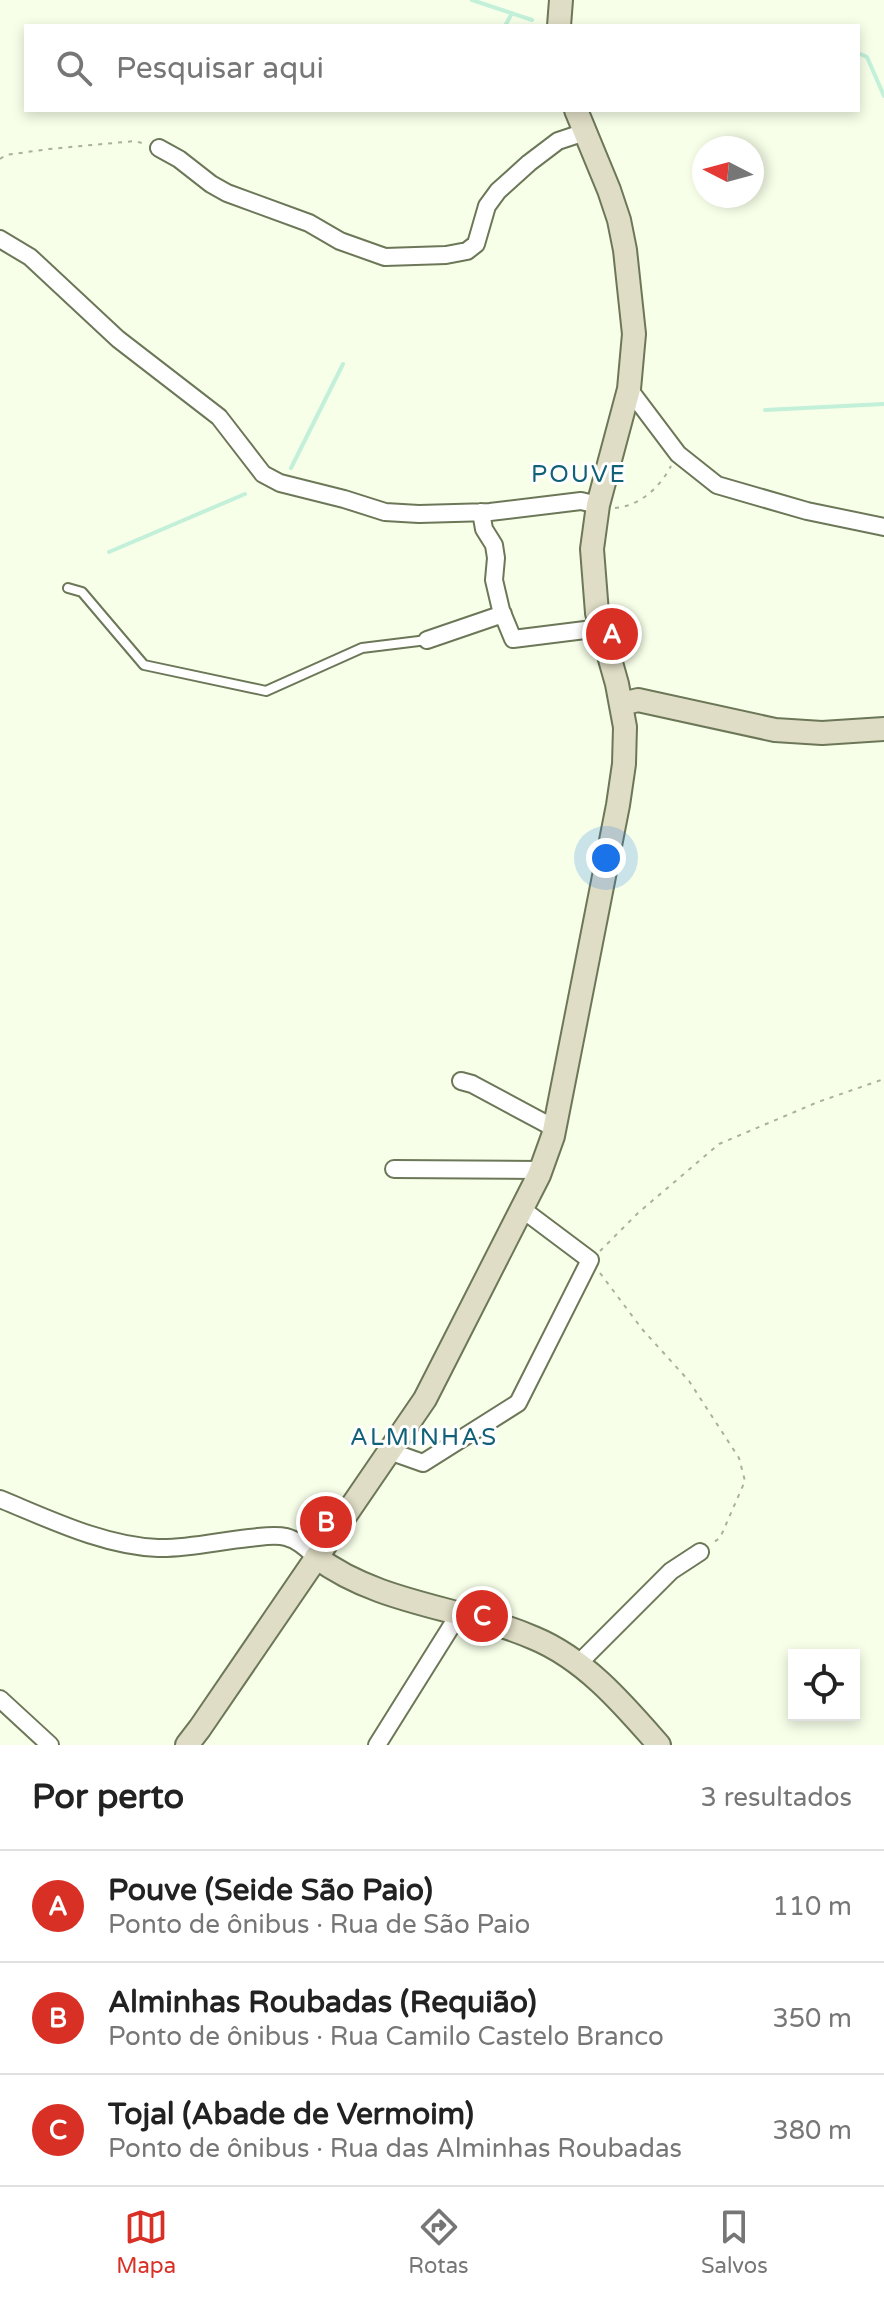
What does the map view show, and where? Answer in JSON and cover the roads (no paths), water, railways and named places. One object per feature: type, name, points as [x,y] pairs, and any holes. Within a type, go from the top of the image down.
[{"type":"main road","points":[[559,24],[561,0]]},
{"type":"main road","points":[[187,1745],[425,1399],[541,1170],[554,1128],[623,776],[625,752],[622,704],[601,628],[592,549],[598,505],[629,389],[634,334],[622,235],[609,190],[577,112]]},
{"type":"main road","points":[[622,704],[638,700],[775,730],[822,733],[884,729]]},
{"type":"main road","points":[[316,1557],[372,1587],[408,1601],[534,1637],[569,1655],[632,1714],[659,1745]]},
{"type":"street","points":[[159,148],[227,193],[309,223],[340,241],[385,257],[446,255],[467,251],[476,244],[487,206],[498,191],[529,163],[558,141],[585,132]]},
{"type":"street","points":[[0,239],[30,257],[118,339],[219,417],[263,474],[280,483],[385,512],[481,512],[581,501],[598,505]]},
{"type":"street","points":[[629,389],[678,454],[717,485],[807,511],[884,527]]},
{"type":"street","points":[[481,512],[484,529],[494,545],[494,580],[513,639],[601,628]]},
{"type":"street","points":[[427,640],[503,614]]},
{"type":"street","points":[[461,1081],[554,1128]]},
{"type":"street","points":[[394,1169],[541,1170]]},
{"type":"street","points":[[389,1451],[423,1463],[518,1403],[590,1260],[522,1209]]},
{"type":"street","points":[[0,1499],[85,1533],[132,1544],[158,1548],[268,1536],[286,1537],[316,1557]]},
{"type":"street","points":[[578,1664],[671,1571],[700,1552]]},
{"type":"street","points":[[377,1745],[459,1614]]},
{"type":"street","points":[[0,1699],[50,1745]]},
{"type":"lane","points":[[68,588],[82,592],[144,665],[266,691],[362,648],[427,640]]},
{"type":"waterway","points":[[472,0],[532,20]]},
{"type":"waterway","points":[[506,24],[512,13]]},
{"type":"waterway","points":[[860,54],[867,57],[884,96]]},
{"type":"waterway","points":[[291,468],[343,364]]},
{"type":"waterway","points":[[765,410],[884,404]]},
{"type":"waterway","points":[[109,552],[245,494]]},
{"type":"place","name":"Pouve (Seide São Paio)","points":[[612,634]]},
{"type":"place","name":"Alminhas Roubadas (Requião)","points":[[326,1522]]},
{"type":"place","name":"Tojal (Abade de Vermoim)","points":[[482,1616]]},
{"type":"district","name":"POUVE","points":[[579,474]]},
{"type":"district","name":"ALMINHAS","points":[[424,1437]]}]
